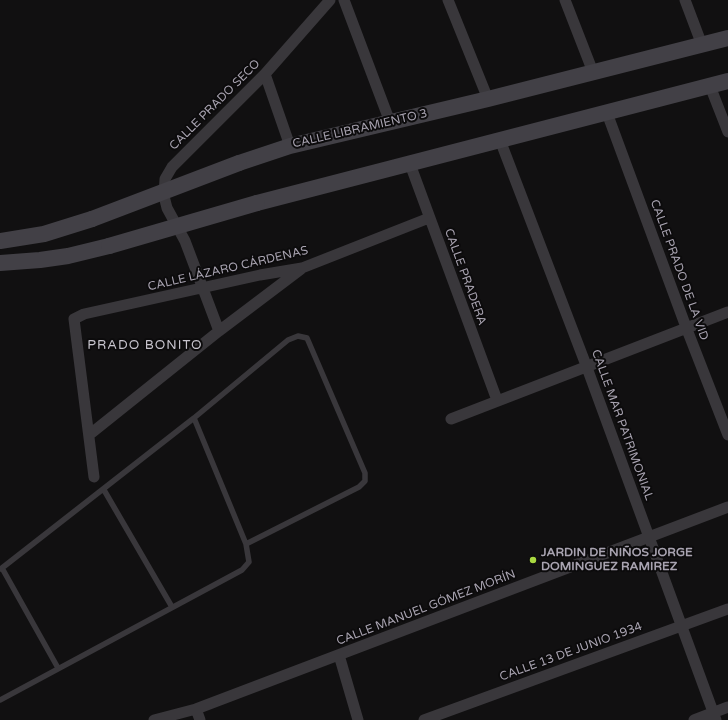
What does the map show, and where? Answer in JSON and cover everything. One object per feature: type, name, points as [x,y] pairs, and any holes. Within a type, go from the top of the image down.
[{"type":"street","name":"CALLE PRADO SECO","points":[[219,331],[185,240],[167,208],[164,196],[165,179],[172,167],[265,74],[330,0]]},
{"type":"street","points":[[344,0],[390,122]]},
{"type":"street","points":[[448,0],[488,99]]},
{"type":"street","points":[[565,0],[592,72]]},
{"type":"street","points":[[685,0],[702,45]]},
{"type":"street","name":"CALLE LIBRAMIENTO 3","points":[[0,241],[44,234],[92,219],[239,163],[290,146],[488,99],[728,38]]},
{"type":"street","points":[[265,74],[290,146]]},
{"type":"street","points":[[0,263],[68,256],[109,246],[257,203],[728,81]]},
{"type":"street","points":[[710,86],[728,132]]},
{"type":"street","name":"CALLE PRADO DE LA VID","points":[[607,113],[686,327],[728,435]]},
{"type":"street","name":"CALLE MAR PATRIMONIAL","points":[[500,140],[650,537],[714,716]]},
{"type":"street","name":"CALLE PRADERA","points":[[410,164],[497,400]]},
{"type":"street","name":"CALLE LÁZARO CÁRDENAS","points":[[89,435],[74,319],[84,314],[260,275],[302,268],[429,218]]},
{"type":"street","points":[[94,477],[89,435],[219,331],[302,268]]},
{"type":"street","points":[[451,419],[586,365],[728,312]]},
{"type":"street","name":"CALLE MANUEL GÓMEZ MORÍN","points":[[154,720],[198,715],[339,655],[728,507]]},
{"type":"street","name":"CALLE 13 DE JUNIO 1934","points":[[424,720],[728,609]]},
{"type":"street","points":[[339,655],[358,720]]},
{"type":"street","points":[[694,720],[714,716],[728,707]]},
{"type":"lane","points":[[58,668],[1,569],[104,490],[288,340],[298,336],[306,338],[365,473],[365,482],[359,487],[246,544]]},
{"type":"lane","points":[[0,700],[242,570],[249,562],[246,544],[194,418]]},
{"type":"lane","points":[[104,490],[172,607]]},
{"type":"place","name":"JARDIN DE NIÑOS JORGE DOMINGUEZ RAMIREZ","points":[[533,560]]},
{"type":"district","name":"PRADO BONITO","points":[[145,346]]}]
